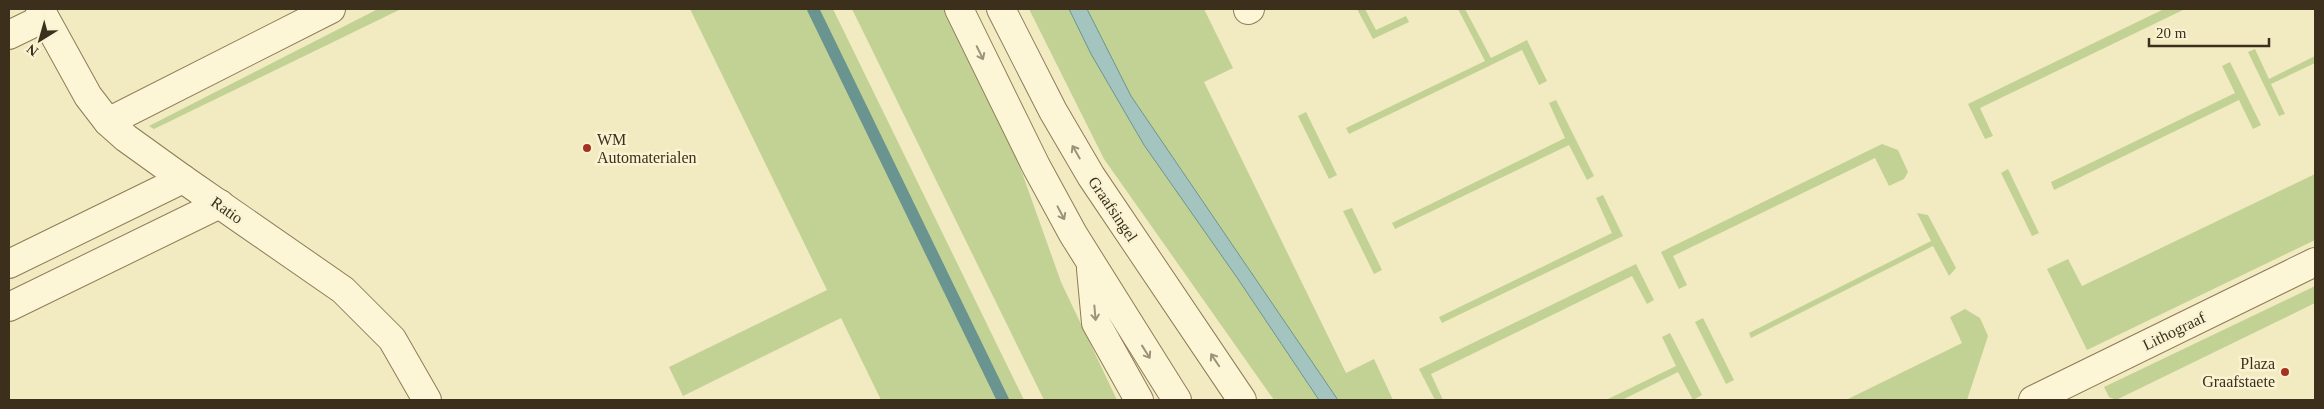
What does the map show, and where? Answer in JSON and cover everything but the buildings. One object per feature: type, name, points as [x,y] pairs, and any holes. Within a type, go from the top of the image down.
[{"type":"street","points":[[108,122],[331,9]]},
{"type":"street","points":[[959,9],[1036,166],[1091,265],[1177,400]]},
{"type":"street","name":"Graafsingel","points":[[1001,9],[1052,111],[1091,176],[1242,400]]},
{"type":"street","points":[[9,36],[42,14]]},
{"type":"street","name":"Ratio","points":[[42,14],[88,96],[108,122],[126,138],[183,179],[343,290],[392,339],[427,400]]},
{"type":"street","points":[[9,264],[183,179]]},
{"type":"street","points":[[9,307],[220,204]]},
{"type":"street","name":"Lithograaf","points":[[2033,400],[2315,262]]},
{"type":"street","points":[[1091,265],[1096,323],[1139,400]]},
{"type":"green space","points":[[378,9],[401,9],[154,129],[149,126]]},
{"type":"green space","points":[[690,9],[833,9],[1024,400],[881,400],[841,318],[683,396],[669,367],[827,290]]},
{"type":"green space","points":[[852,9],[948,9],[1010,139],[1061,282],[1117,400],[1044,400]]},
{"type":"green space","points":[[1029,9],[1069,9],[1091,54],[1144,145],[1238,279],[1319,400],[1274,400],[1104,159]]},
{"type":"green space","points":[[1087,9],[1204,9],[1233,68],[1204,82],[1346,373],[1374,359],[1393,400],[1338,400],[1131,96]]},
{"type":"green space","points":[[1357,9],[1365,9],[1376,30],[1406,16],[1409,22],[1373,39]]},
{"type":"green space","points":[[1458,9],[1465,9],[1491,58],[1527,40],[1547,81],[1539,85],[1522,50],[1349,134],[1346,128],[1485,61]]},
{"type":"green space","points":[[2164,9],[2185,9],[1980,108],[1993,136],[1985,139],[1968,104]]},
{"type":"green space","points":[[2255,49],[2269,79],[2315,56],[2315,63],[2271,84],[2285,114],[2279,116],[2248,52]]},
{"type":"green space","points":[[2230,62],[2261,125],[2253,129],[2239,100],[2054,190],[2051,182],[2235,93],[2222,66]]},
{"type":"green space","points":[[1556,100],[1594,176],[1587,180],[1569,145],[1395,229],[1392,223],[1565,138],[1549,103]]},
{"type":"green space","points":[[1306,112],[1337,175],[1329,179],[1298,116]]},
{"type":"green space","points":[[1882,144],[1898,150],[1908,172],[1904,179],[1889,186],[1875,158],[1673,256],[1687,285],[1679,289],[1661,252]]},
{"type":"green space","points":[[2008,169],[2039,233],[2032,236],[2001,173]]},
{"type":"green space","points":[[2315,174],[2315,240],[2087,350],[2047,269],[2068,259],[2082,286]]},
{"type":"green space","points":[[1603,195],[1623,236],[1442,323],[1439,317],[1612,233],[1596,198]]},
{"type":"green space","points":[[1352,208],[1382,270],[1374,274],[1343,211]]},
{"type":"green space","points":[[1917,213],[1928,215],[1956,268],[1949,276],[1933,246],[1751,338],[1749,333],[1931,241]]},
{"type":"green space","points":[[1636,264],[1654,300],[1647,304],[1632,276],[1431,374],[1443,400],[1435,400],[1419,369]]},
{"type":"green space","points":[[2315,286],[2315,303],[2116,400],[2109,397],[2104,387]]},
{"type":"green space","points":[[1965,309],[1980,318],[1988,336],[1967,400],[1846,400],[1962,343],[1950,317]]},
{"type":"green space","points":[[1703,318],[1734,380],[1726,384],[1695,322]]},
{"type":"green space","points":[[1670,333],[1702,395],[1693,400],[1678,372],[1622,400],[1606,400],[1676,366],[1662,337]]},
{"type":"water","points":[[1069,9],[1087,9],[1131,96],[1338,400],[1319,400],[1238,279],[1144,145],[1091,54]]},
{"type":"waterway","points":[[813,9],[1003,400]]},
{"type":"place","name":"WM Automaterialen","points":[[587,148]]},
{"type":"place","name":"Plaza Graafstaete","points":[[2285,372]]}]
